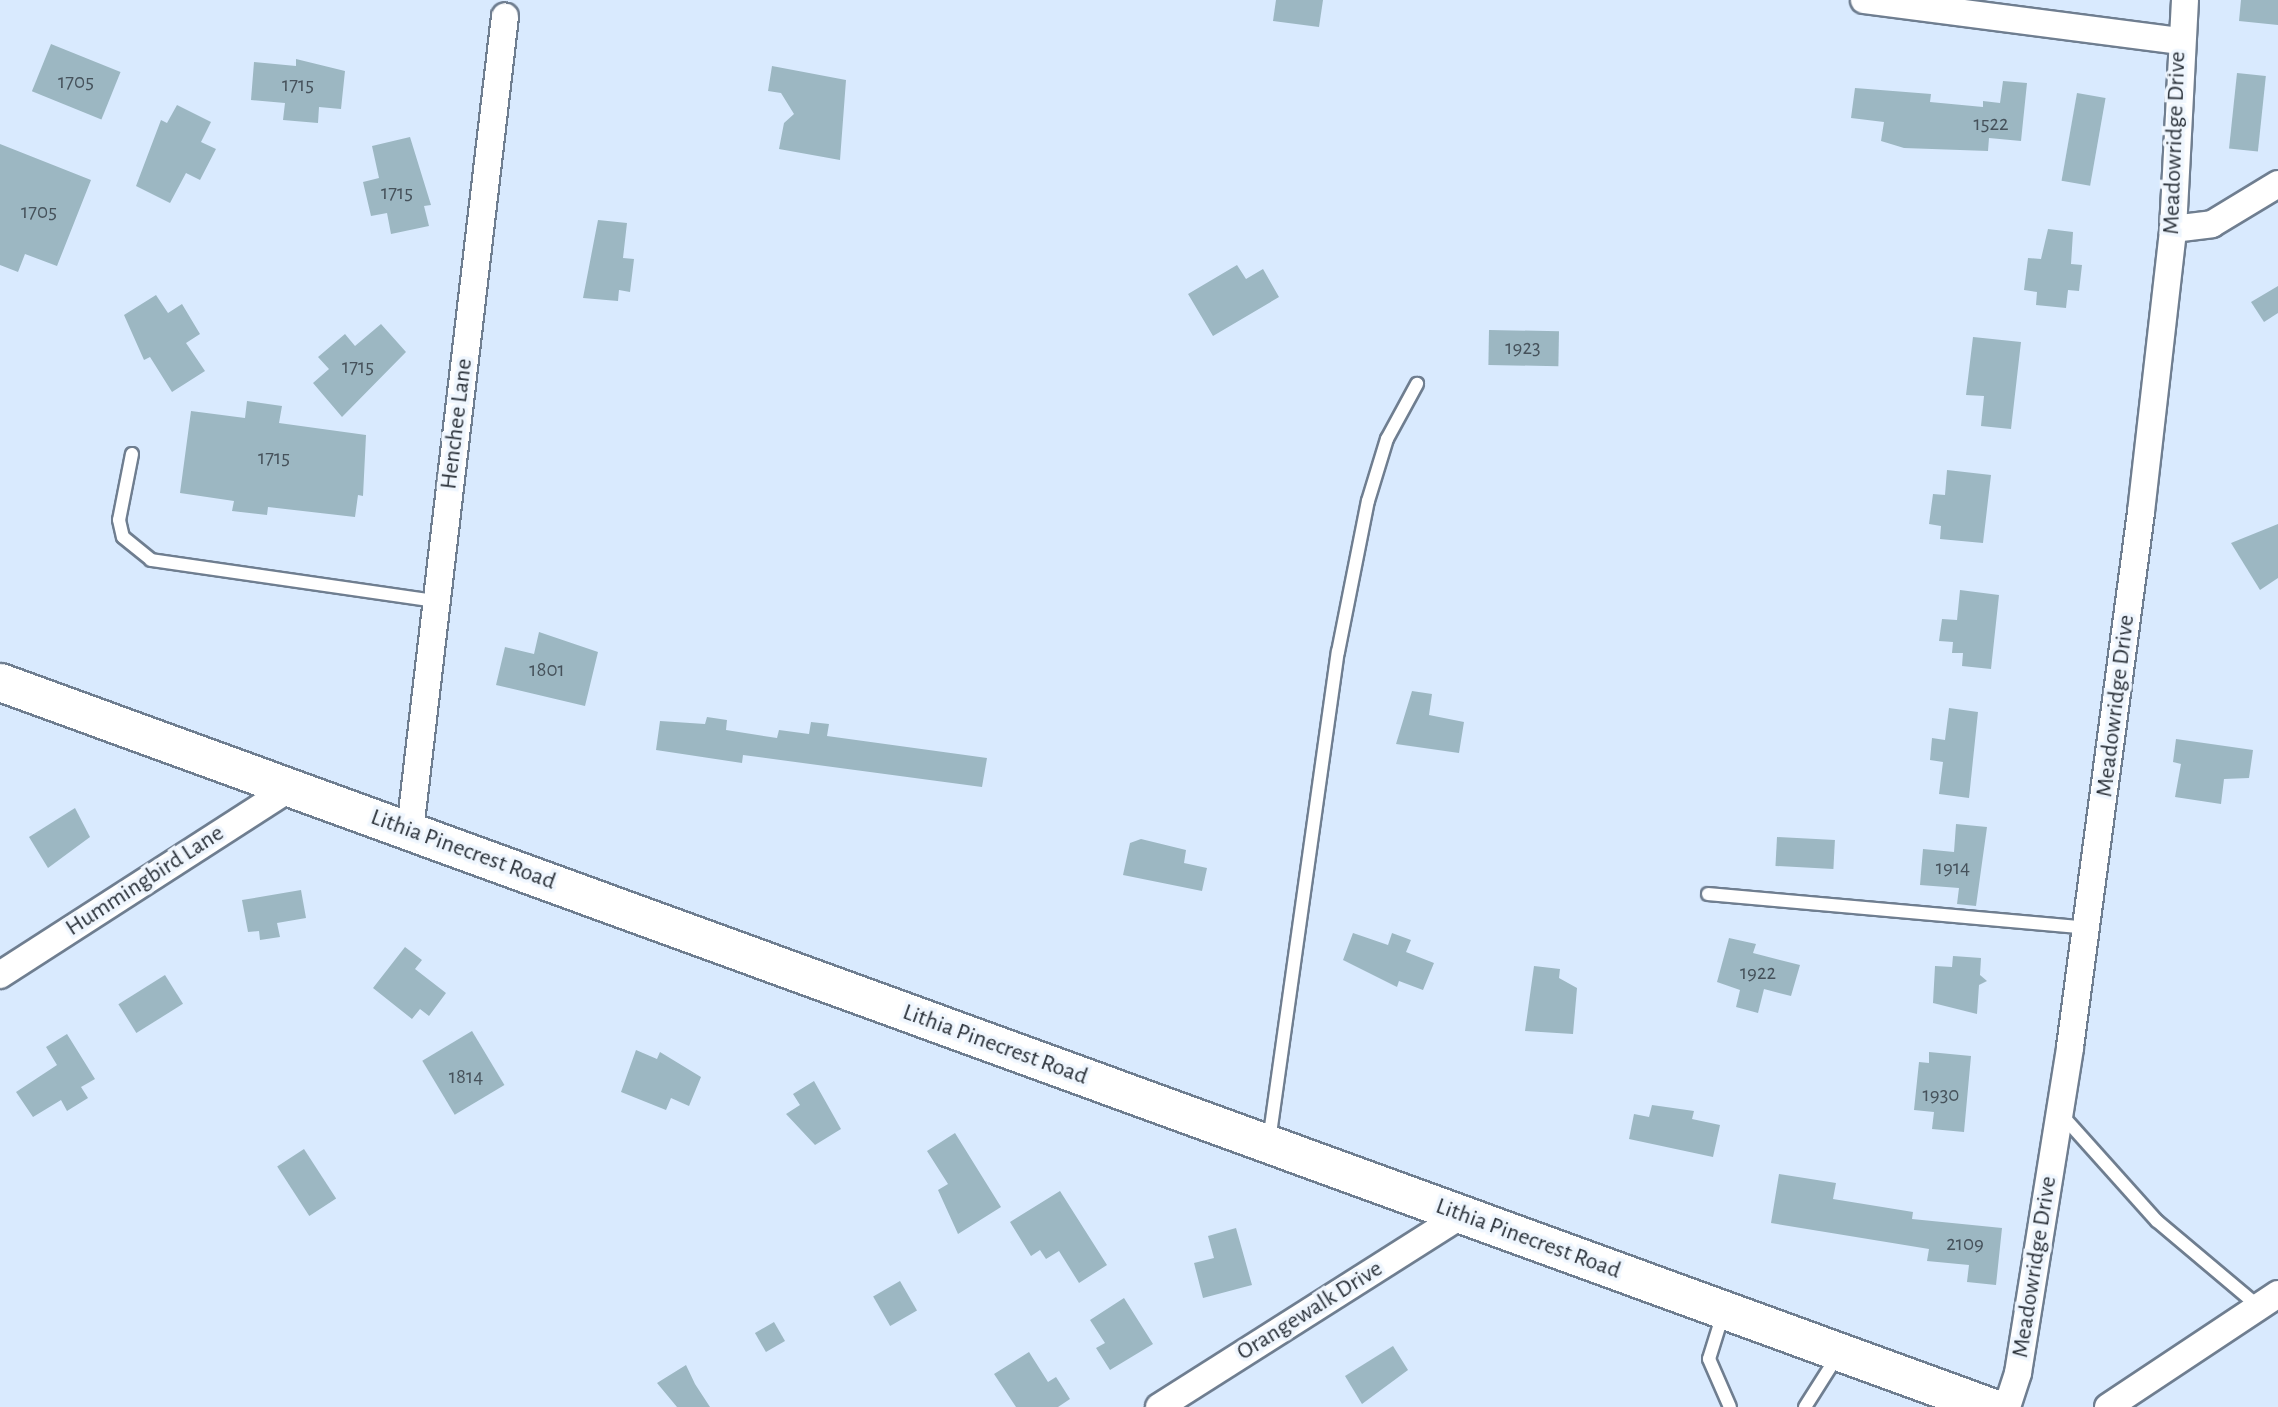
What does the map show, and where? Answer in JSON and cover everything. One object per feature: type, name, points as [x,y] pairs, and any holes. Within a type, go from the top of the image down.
[{"type":"main road","name":"Lithia Pinecrest Road","points":[[0,682],[1991,1407]]},
{"type":"street","points":[[1864,0],[2179,41]]},
{"type":"street","name":"Meadowridge Drive","points":[[2007,1407],[2018,1373],[2060,1113],[2086,928],[2173,229],[2179,41],[2185,0]]},
{"type":"street","name":"Henchee Lane","points":[[410,830],[505,17]]},
{"type":"street","points":[[2173,229],[2212,224],[2278,184]]},
{"type":"street","name":"Hummingbird Lane","points":[[0,975],[290,788]]},
{"type":"street","name":"Orangewalk Drive","points":[[1159,1407],[1461,1215]]},
{"type":"street","points":[[2108,1407],[2268,1301]]},
{"type":"lane","points":[[1269,1145],[1338,652],[1368,501],[1388,439],[1417,384]]},
{"type":"lane","points":[[132,454],[120,520],[123,537],[151,560],[437,601]]},
{"type":"lane","points":[[1708,894],[2086,928]]},
{"type":"lane","points":[[2060,1113],[2157,1221],[2268,1301]]},
{"type":"lane","points":[[1724,1310],[1709,1359],[1730,1407]]},
{"type":"lane","points":[[1804,1407],[1839,1352]]},
{"type":"building","points":[[1276,0],[1323,0],[1319,27],[1273,21]]},
{"type":"building","points":[[2241,0],[2278,0],[2278,25],[2239,21]]},
{"type":"building","points":[[51,44],[121,72],[101,119],[32,91]]},
{"type":"building","points":[[296,59],[345,71],[341,109],[319,107],[318,123],[283,120],[285,103],[251,100],[254,62],[296,66]]},
{"type":"building","points":[[772,66],[846,80],[840,160],[779,149],[784,123],[794,114],[781,93],[768,91]]},
{"type":"building","points":[[2237,73],[2266,76],[2258,152],[2229,149]]},
{"type":"building","points":[[2003,81],[2027,83],[2021,141],[1989,138],[1988,151],[1904,148],[1881,141],[1884,122],[1851,118],[1855,88],[1931,94],[1930,102],[1983,107],[1983,101],[2000,103]]},
{"type":"building","points":[[2077,93],[2106,98],[2090,186],[2062,181]]},
{"type":"building","points":[[177,105],[211,122],[201,142],[216,149],[200,180],[186,173],[170,203],[136,186],[161,120],[167,123]]},
{"type":"building","points":[[410,137],[431,205],[424,206],[429,226],[391,234],[387,213],[371,216],[363,182],[379,178],[372,146]]},
{"type":"building","points":[[0,144],[91,180],[57,266],[25,254],[18,272],[0,265]]},
{"type":"building","points":[[598,220],[627,223],[623,258],[634,259],[630,292],[619,290],[618,301],[583,298]]},
{"type":"building","points":[[2048,229],[2073,232],[2071,264],[2082,265],[2079,291],[2068,290],[2066,308],[2036,305],[2037,292],[2024,290],[2028,258],[2041,259]]},
{"type":"building","points":[[1237,265],[1246,279],[1263,269],[1279,297],[1213,336],[1188,294]]},
{"type":"building","points":[[2278,286],[2278,313],[2264,322],[2251,302]]},
{"type":"building","points":[[156,295],[168,313],[182,304],[200,334],[186,343],[205,371],[172,392],[150,357],[144,360],[124,315]]},
{"type":"building","points":[[381,324],[406,352],[342,417],[313,383],[329,369],[318,357],[345,334],[355,346]]},
{"type":"building","points":[[1489,330],[1559,331],[1558,366],[1488,365]]},
{"type":"building","points":[[1973,337],[2021,342],[2011,429],[1981,426],[1984,396],[1966,395]]},
{"type":"building","points":[[247,401],[282,406],[279,423],[366,435],[363,496],[358,495],[355,517],[268,507],[267,515],[232,511],[234,501],[180,493],[191,411],[245,418]]},
{"type":"building","points":[[1947,470],[1991,475],[1983,543],[1940,539],[1941,526],[1929,524],[1933,494],[1945,495]]},
{"type":"building","points":[[2278,524],[2278,578],[2260,590],[2231,543]]},
{"type":"building","points":[[1960,590],[1999,595],[1991,669],[1962,666],[1963,653],[1952,653],[1953,642],[1939,641],[1942,619],[1957,620]]},
{"type":"building","points":[[539,632],[598,652],[585,706],[496,685],[505,647],[534,654]]},
{"type":"building","points":[[1412,691],[1432,694],[1429,715],[1464,722],[1459,753],[1396,744]]},
{"type":"building","points":[[1949,708],[1978,712],[1969,798],[1939,794],[1943,762],[1930,760],[1932,738],[1945,740]]},
{"type":"building","points":[[707,717],[727,720],[726,730],[777,738],[779,730],[809,734],[811,722],[829,724],[827,736],[987,758],[982,787],[743,755],[742,763],[656,750],[660,721],[705,724]]},
{"type":"building","points":[[2176,739],[2253,750],[2249,778],[2224,779],[2221,804],[2175,797],[2181,764],[2173,762]]},
{"type":"building","points":[[75,808],[90,837],[48,868],[29,837]]},
{"type":"building","points":[[1956,824],[1987,827],[1976,906],[1957,904],[1959,888],[1920,885],[1923,849],[1954,852]]},
{"type":"building","points":[[1777,837],[1835,840],[1833,869],[1775,866]]},
{"type":"building","points":[[1141,839],[1186,850],[1184,863],[1207,868],[1202,891],[1123,875],[1130,843]]},
{"type":"building","points":[[301,890],[306,918],[277,923],[280,937],[260,940],[259,931],[248,932],[242,900]]},
{"type":"building","points":[[1353,933],[1388,945],[1392,933],[1411,940],[1406,952],[1434,963],[1423,990],[1399,981],[1397,987],[1343,960]]},
{"type":"building","points":[[1729,938],[1756,944],[1753,953],[1800,965],[1791,996],[1764,989],[1758,1013],[1736,1007],[1740,990],[1717,982]]},
{"type":"building","points":[[405,947],[422,960],[415,969],[446,993],[429,1016],[420,1009],[412,1019],[373,988]]},
{"type":"building","points":[[1953,956],[1981,958],[1980,975],[1987,981],[1979,985],[1977,1014],[1933,1003],[1935,966],[1952,967]]},
{"type":"building","points":[[1534,966],[1560,969],[1559,978],[1577,988],[1573,1034],[1525,1031]]},
{"type":"building","points":[[165,975],[183,1004],[136,1033],[118,1004]]},
{"type":"building","points":[[472,1031],[504,1085],[455,1115],[422,1061]]},
{"type":"building","points":[[67,1034],[95,1079],[81,1087],[88,1098],[67,1111],[61,1100],[33,1117],[16,1092],[57,1065],[46,1047]]},
{"type":"building","points":[[636,1050],[657,1059],[660,1052],[701,1077],[689,1106],[671,1098],[666,1110],[621,1092]]},
{"type":"building","points":[[1929,1052],[1971,1056],[1964,1132],[1932,1129],[1934,1112],[1914,1110],[1919,1062],[1929,1063]]},
{"type":"building","points":[[814,1081],[841,1129],[815,1145],[786,1114],[800,1105],[793,1094]]},
{"type":"building","points":[[1652,1105],[1694,1111],[1692,1119],[1720,1125],[1713,1157],[1629,1139],[1634,1114],[1649,1117]]},
{"type":"building","points":[[955,1133],[1001,1207],[958,1234],[938,1190],[948,1184],[927,1151]]},
{"type":"building","points":[[304,1149],[336,1198],[309,1216],[277,1166]]},
{"type":"building","points":[[1779,1174],[1836,1183],[1833,1199],[1913,1212],[1912,1219],[2002,1228],[1996,1285],[1967,1282],[1969,1265],[1927,1261],[1929,1249],[1771,1223]]},
{"type":"building","points":[[1060,1191],[1107,1265],[1079,1283],[1059,1251],[1046,1259],[1040,1250],[1031,1256],[1010,1222]]},
{"type":"building","points":[[1236,1228],[1252,1285],[1203,1298],[1194,1263],[1214,1258],[1208,1236]]},
{"type":"building","points":[[900,1281],[917,1310],[890,1326],[873,1296]]},
{"type":"building","points":[[1124,1298],[1153,1344],[1110,1370],[1096,1348],[1105,1343],[1090,1320]]},
{"type":"building","points":[[774,1322],[785,1341],[766,1352],[755,1333]]},
{"type":"building","points":[[1393,1346],[1408,1370],[1362,1404],[1345,1376]]},
{"type":"building","points":[[1029,1352],[1048,1382],[1056,1377],[1070,1399],[1058,1407],[1016,1407],[994,1374]]},
{"type":"building","points":[[686,1365],[710,1407],[677,1407],[657,1383]]}]
